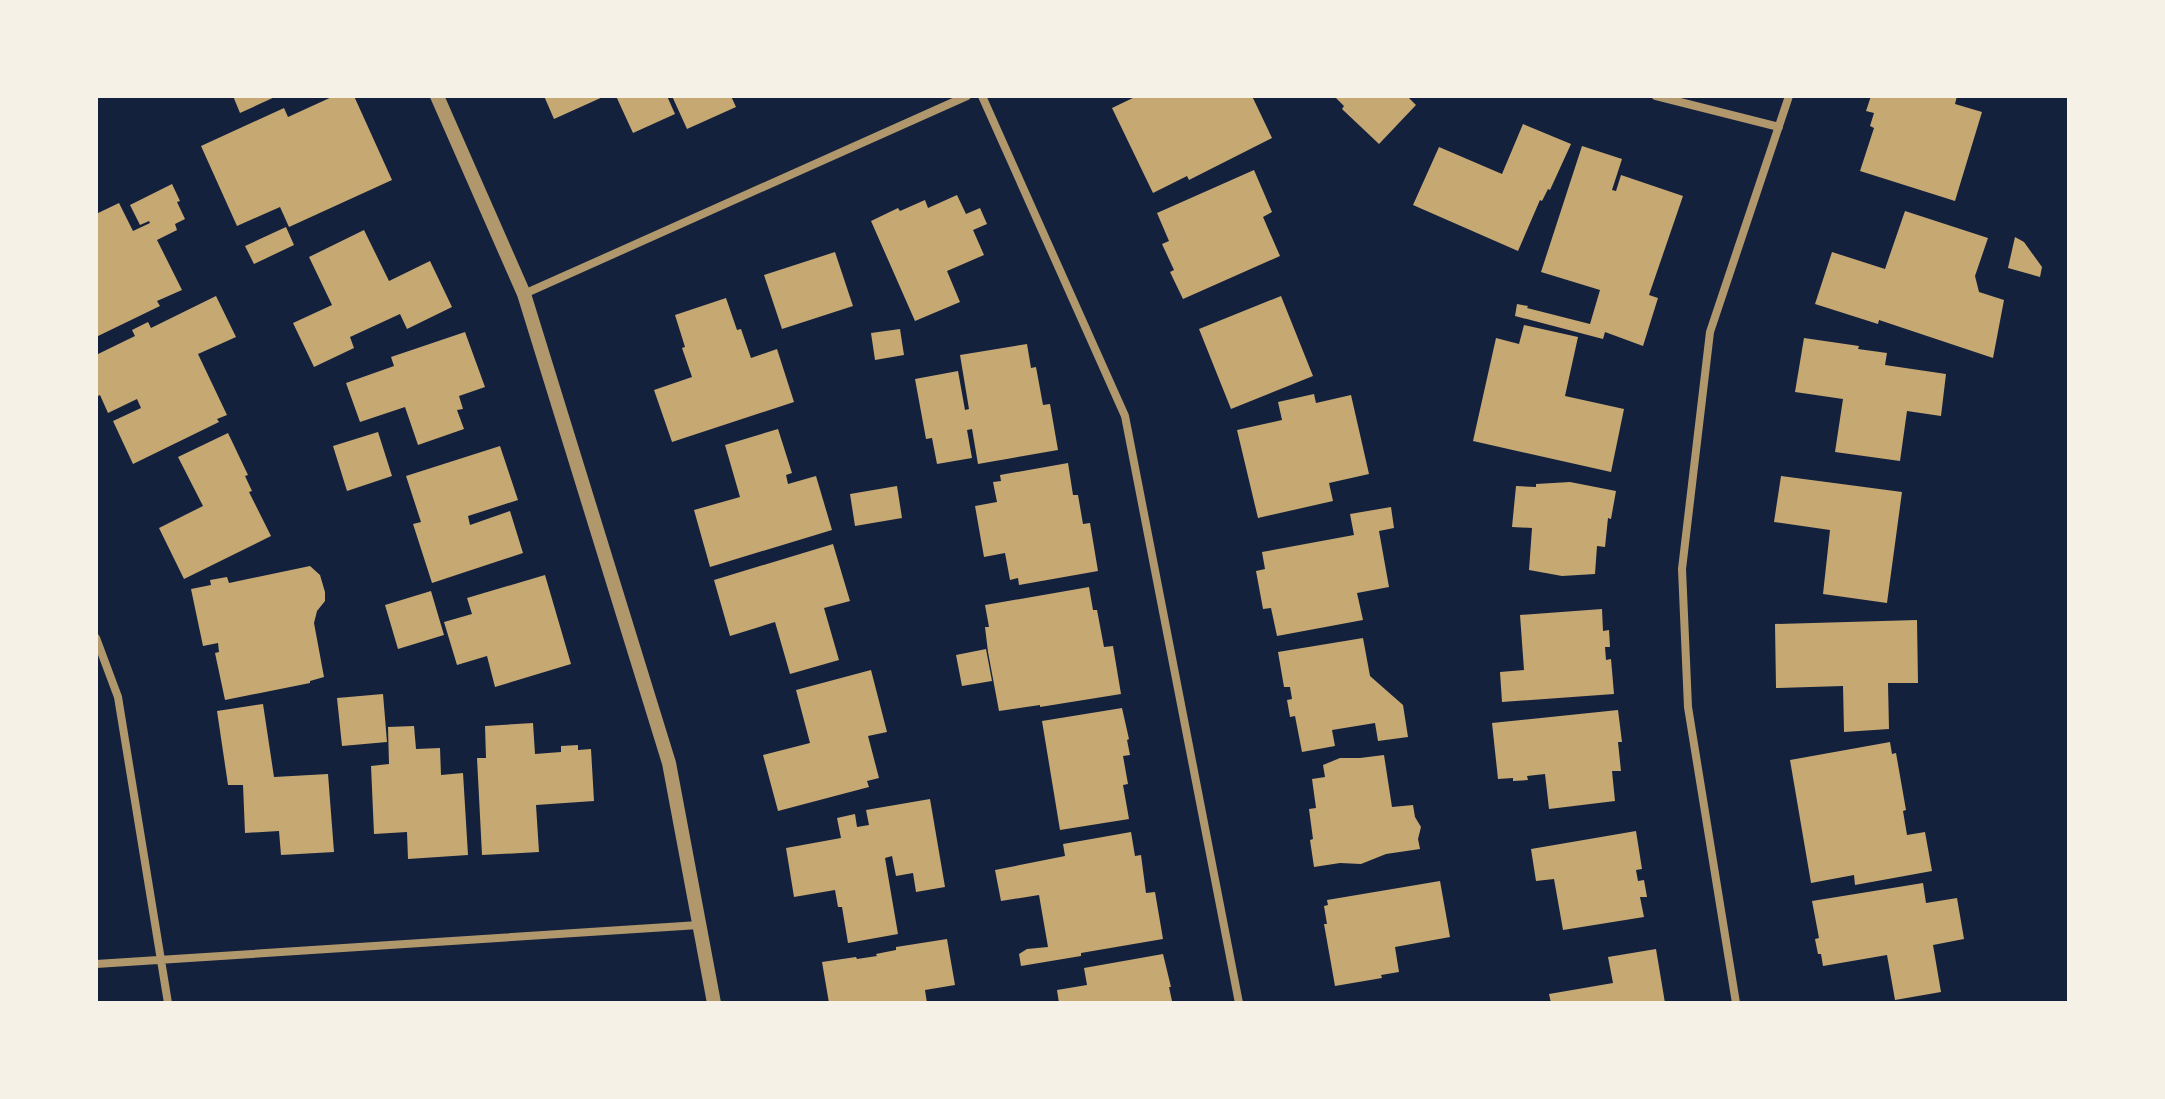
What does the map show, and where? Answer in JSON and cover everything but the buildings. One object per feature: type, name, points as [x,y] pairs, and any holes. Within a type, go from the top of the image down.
[{"type":"street","points":[[437,96],[524,294],[669,763],[714,1003]]},
{"type":"street","points":[[524,294],[967,96]]},
{"type":"street","points":[[982,96],[1125,416],[1239,1003]]},
{"type":"street","points":[[1656,96],[1779,127]]},
{"type":"street","points":[[1736,1003],[1688,707],[1682,569],[1710,332],[1789,96]]},
{"type":"street","points":[[96,638],[118,697],[168,1003]]},
{"type":"street","points":[[96,964],[699,925]]}]
